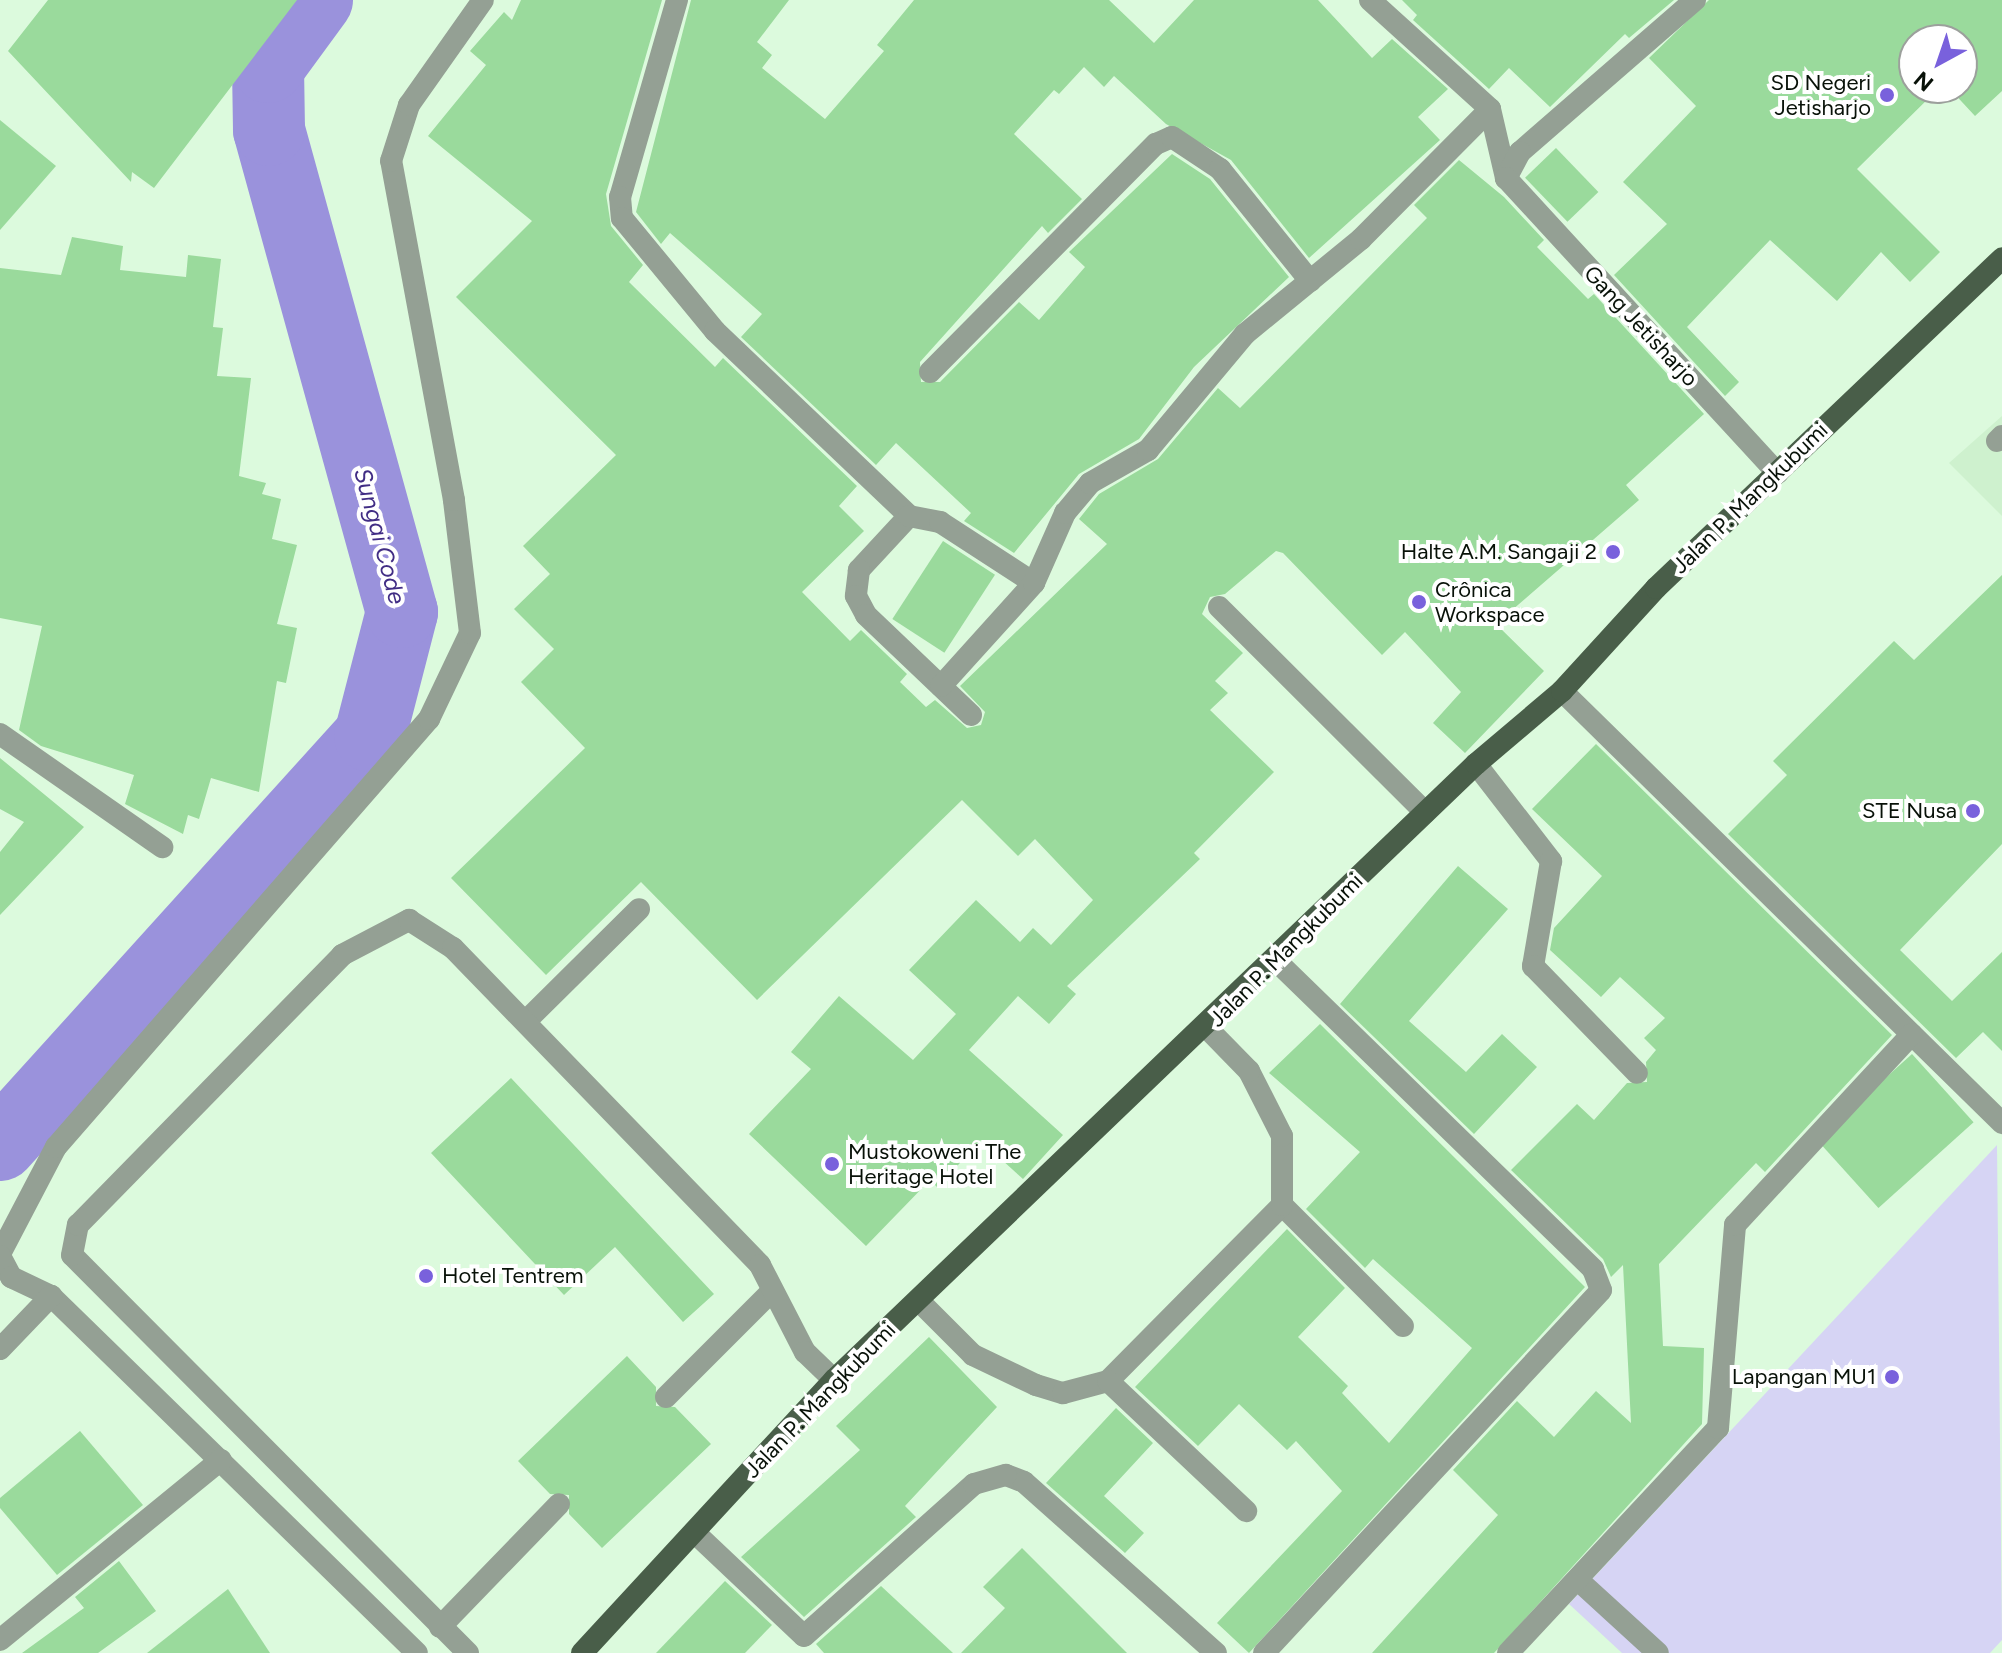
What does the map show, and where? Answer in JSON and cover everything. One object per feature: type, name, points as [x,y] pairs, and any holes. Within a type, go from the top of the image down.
[{"type":"main road","name":"Jalan P. Mangkubumi","points":[[582,1653],[834,1380],[1207,1028],[1425,812],[1562,691],[1777,473],[2002,258]]},
{"type":"street","points":[[417,1653],[51,1296],[11,1277],[0,1255],[56,1147],[429,719],[470,633],[454,500],[391,161],[409,105],[483,0]]},
{"type":"street","points":[[677,0],[620,197],[622,218],[715,331],[909,516],[940,522],[1034,583]]},
{"type":"street","points":[[941,686],[1034,583],[1065,513],[1090,483],[1148,450],[1245,334],[1310,281],[1490,109],[1370,0]]},
{"type":"street","points":[[1506,178],[1520,152],[1695,0]]},
{"type":"street","name":"Gang Jetisharjo","points":[[1490,109],[1506,178],[1777,473]]},
{"type":"street","points":[[930,372],[1156,144],[1172,137],[1220,169],[1310,281]]},
{"type":"street","points":[[909,516],[859,570],[856,596],[971,715]]},
{"type":"street","points":[[1219,607],[1425,812]]},
{"type":"street","points":[[1562,691],[2002,1123]]},
{"type":"street","points":[[0,734],[162,847]]},
{"type":"street","points":[[1476,764],[1551,861],[1533,966],[1637,1073]]},
{"type":"street","points":[[526,1021],[639,909]]},
{"type":"street","points":[[468,1653],[72,1255],[78,1225],[342,955],[409,920],[453,948],[760,1265],[769,1294],[805,1352],[834,1380]]},
{"type":"street","points":[[1264,1653],[1601,1290],[1593,1269],[1275,960]]},
{"type":"street","points":[[919,1301],[973,1355],[1036,1385],[1063,1393],[1108,1381],[1282,1205],[1282,1136],[1249,1071],[1207,1028]]},
{"type":"street","points":[[1508,1653],[1718,1428],[1735,1225],[1912,1034]]},
{"type":"street","points":[[1282,1205],[1403,1326]]},
{"type":"street","points":[[666,1397],[769,1294]]},
{"type":"street","points":[[0,1349],[51,1296]]},
{"type":"street","points":[[1108,1381],[1246,1511]]},
{"type":"street","points":[[0,1640],[221,1460]]},
{"type":"street","points":[[694,1532],[804,1636],[974,1484],[1006,1475],[1024,1482],[1216,1653]]},
{"type":"street","points":[[440,1627],[559,1504]]},
{"type":"street","points":[[1578,1580],[1658,1653]]},
{"type":"shaded area","points":[[2002,416],[2002,516],[1949,463]]},
{"type":"shaded area","name":"Lapangan MU1","points":[[1997,1145],[2002,1640],[1990,1653],[1622,1653],[1569,1604]]},
{"type":"building","points":[[48,0],[297,0],[154,188],[132,172],[131,182],[8,51]]},
{"type":"building","points":[[521,0],[662,0],[606,194],[611,226],[643,265],[629,282],[715,367],[723,358],[857,486],[839,506],[864,531],[802,592],[850,641],[861,630],[907,674],[900,682],[926,707],[935,700],[967,728],[981,725],[985,712],[960,686],[1107,544],[1079,519],[1099,494],[1158,459],[1218,388],[1240,408],[1427,218],[1414,205],[1459,160],[1504,197],[1544,240],[1537,247],[1588,299],[1594,294],[1704,414],[1626,485],[1639,500],[1496,624],[1544,671],[1465,753],[1433,723],[1461,692],[1405,632],[1382,655],[1283,553],[1276,551],[1225,594],[1210,597],[1202,614],[1243,653],[1215,681],[1228,693],[1210,710],[1274,772],[1194,853],[1200,859],[1067,986],[1076,994],[1049,1024],[1018,996],[969,1050],[1063,1135],[1023,1179],[980,1140],[938,1188],[930,1180],[866,1246],[749,1134],[811,1069],[791,1052],[839,996],[913,1060],[956,1014],[909,970],[976,900],[1020,942],[1033,928],[1051,945],[1093,900],[1035,839],[1018,856],[962,800],[757,1000],[641,882],[546,975],[451,878],[585,748],[521,682],[554,649],[514,609],[550,574],[523,546],[616,455],[456,297],[532,221],[428,136],[486,65],[470,51],[504,12],[512,20]]},
{"type":"building","points":[[691,0],[789,0],[757,42],[772,55],[762,68],[825,119],[884,51],[877,45],[914,0],[1109,0],[1154,43],[1194,0],[1318,0],[1372,58],[1392,39],[1448,89],[1418,117],[1440,140],[1309,258],[1231,160],[1166,124],[1114,76],[1104,87],[1084,67],[1059,94],[1054,90],[1014,134],[1082,199],[1048,233],[1042,226],[920,362],[921,382],[940,382],[1019,302],[1039,320],[1085,267],[1069,252],[1172,154],[1210,179],[1289,277],[1194,367],[1139,439],[1079,474],[1014,553],[964,521],[971,513],[896,443],[876,465],[741,337],[762,314],[670,233],[661,244],[636,212]]},
{"type":"building","points":[[1402,0],[1674,0],[1629,38],[1625,34],[1550,107],[1509,68],[1489,89],[1413,20],[1417,15]]},
{"type":"building","points":[[1709,0],[2002,0],[2002,91],[1975,116],[1964,104],[1978,104],[1978,24],[1898,24],[1898,104],[1923,104],[1857,169],[1940,252],[1910,282],[1881,252],[1837,301],[1770,240],[1687,327],[1739,382],[1725,396],[1614,275],[1667,224],[1623,182],[1696,106],[1649,58]]},
{"type":"building","points":[[0,120],[56,166],[0,230]]},
{"type":"building","points":[[1556,148],[1598,192],[1567,222],[1525,178]]},
{"type":"building","points":[[72,237],[123,246],[120,270],[186,277],[188,255],[221,259],[213,327],[223,328],[217,376],[251,378],[239,476],[266,483],[262,494],[281,499],[272,539],[297,545],[277,624],[297,628],[286,683],[277,681],[259,792],[211,778],[199,819],[188,815],[183,834],[125,804],[134,775],[41,746],[19,730],[42,626],[0,618],[0,268],[61,275]]},
{"type":"building","points":[[943,541],[995,575],[944,653],[892,619]]},
{"type":"building","points":[[2002,575],[2002,844],[1900,950],[1952,1001],[2002,952],[2002,1051],[1983,1032],[1956,1058],[1728,834],[1787,775],[1773,761],[1894,641],[1914,660]]},
{"type":"building","points":[[1596,744],[1892,1035],[1765,1172],[1756,1163],[1659,1264],[1663,1346],[1704,1348],[1702,1424],[1494,1653],[1372,1653],[1498,1515],[1453,1470],[1517,1401],[1554,1437],[1596,1391],[1631,1423],[1623,1265],[1611,1277],[1603,1259],[1511,1170],[1577,1104],[1594,1120],[1627,1083],[1647,1082],[1646,1062],[1656,1050],[1644,1038],[1665,1018],[1620,977],[1601,997],[1550,950],[1554,928],[1602,876],[1532,809]]},
{"type":"building","points":[[0,758],[84,827],[0,915],[0,852],[24,822],[0,809]]},
{"type":"building","points":[[1458,866],[1508,909],[1409,1021],[1466,1072],[1502,1034],[1537,1067],[1474,1134],[1340,1004]]},
{"type":"building","points":[[1320,1024],[1585,1287],[1249,1653],[1217,1623],[1342,1491],[1296,1441],[1287,1450],[1239,1404],[1198,1446],[1135,1387],[1287,1229],[1345,1288],[1298,1337],[1348,1386],[1342,1393],[1389,1443],[1472,1348],[1373,1259],[1365,1268],[1306,1209],[1360,1152],[1269,1073]]},
{"type":"building","points":[[1912,1054],[1974,1122],[1878,1208],[1817,1140]]},
{"type":"building","points":[[511,1078],[714,1294],[683,1322],[615,1247],[564,1295],[431,1153]]},
{"type":"building","points":[[929,1337],[997,1407],[905,1506],[916,1517],[804,1617],[741,1557],[860,1450],[836,1426]]},
{"type":"building","points":[[627,1356],[656,1387],[656,1406],[675,1407],[711,1444],[602,1548],[569,1514],[569,1495],[550,1494],[518,1461]]},
{"type":"building","points":[[1116,1408],[1153,1443],[1104,1496],[1144,1533],[1125,1553],[1046,1483]]},
{"type":"building","points":[[80,1431],[143,1505],[57,1575],[0,1508],[0,1498]]},
{"type":"building","points":[[1022,1548],[1127,1653],[961,1653],[1005,1608],[983,1587]]},
{"type":"building","points":[[119,1561],[156,1611],[98,1653],[22,1653],[84,1608],[75,1597]]},
{"type":"building","points":[[725,1581],[772,1625],[745,1653],[656,1653]]},
{"type":"building","points":[[881,1586],[953,1653],[824,1653],[816,1644]]},
{"type":"building","points":[[228,1589],[270,1653],[147,1653]]},
{"type":"waterway","name":"Sungai Code","points":[[0,1145],[370,736],[402,612],[269,130],[268,67],[317,0]]},
{"type":"place","name":"SD Negeri Jetisharjo","points":[[1887,95]]},
{"type":"place","name":"Halte A.M. Sangaji 2","points":[[1613,552]]},
{"type":"place","name":"Crônica Workspace","points":[[1419,602]]},
{"type":"place","name":"STE Nusa","points":[[1973,811]]},
{"type":"place","name":"Mustokoweni The Heritage Hotel","points":[[832,1164]]},
{"type":"place","name":"Hotel Tentrem","points":[[426,1276]]},
{"type":"place","name":"Lapangan MU1","points":[[1892,1377]]}]
